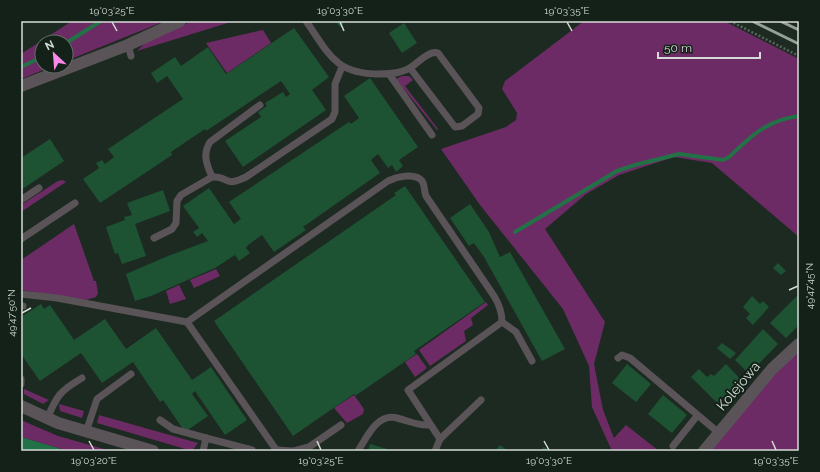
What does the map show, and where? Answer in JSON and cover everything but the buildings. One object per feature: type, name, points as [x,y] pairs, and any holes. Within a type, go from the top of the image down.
[{"type":"street","points":[[21,86],[130,50],[180,21]]},
{"type":"street","name":"Kolejowa","points":[[704,451],[772,369],[799,344]]},
{"type":"street","points":[[21,406],[46,418],[86,432],[153,451]]},
{"type":"lane","points":[[306,21],[328,53],[342,67],[353,72],[366,74],[389,74],[410,68],[432,52],[438,53],[479,108],[478,114],[462,126],[455,127],[410,68]]},
{"type":"lane","points":[[154,238],[172,229],[176,222],[177,202],[181,195],[212,177],[218,177],[228,183],[241,180],[332,119],[336,112],[335,84],[342,67]]},
{"type":"lane","points":[[389,74],[432,135]]},
{"type":"lane","points":[[212,177],[205,160],[205,149],[210,142],[260,105]]},
{"type":"lane","points":[[187,322],[388,180],[401,176],[416,178],[422,182],[426,196],[494,296],[501,311],[502,322],[516,332],[532,360]]},
{"type":"lane","points":[[21,200],[39,188]]},
{"type":"lane","points":[[21,239],[75,203]]},
{"type":"lane","points":[[21,294],[58,298],[187,322],[277,450],[293,451],[309,447],[341,425]]},
{"type":"lane","points":[[440,439],[408,390],[502,322]]},
{"type":"lane","points":[[618,358],[622,355],[630,358],[719,433]]},
{"type":"lane","points":[[86,432],[97,399],[131,374]]},
{"type":"lane","points":[[46,418],[57,396],[65,388],[82,378]]},
{"type":"lane","points":[[21,379],[21,384]]},
{"type":"lane","points":[[435,451],[440,439],[481,400]]},
{"type":"lane","points":[[673,446],[697,416]]},
{"type":"lane","points":[[358,451],[372,428],[383,419],[396,417],[421,426],[430,425]]},
{"type":"lane","points":[[160,420],[173,429],[252,450]]},
{"type":"lane","points":[[203,451],[206,438]]},
{"type":"path","points":[[730,21],[799,56]]},
{"type":"shaded area","points":[[72,21],[165,21],[74,58],[74,34],[52,34]]},
{"type":"shaded area","points":[[192,21],[234,21],[137,51],[145,43]]},
{"type":"shaded area","points":[[584,21],[724,21],[799,59],[799,237],[712,163],[674,157],[619,175],[586,194],[545,229],[605,322],[594,364],[603,410],[614,438],[626,425],[659,451],[612,451],[592,407],[589,366],[563,309],[480,205],[441,149],[506,127],[516,120],[517,113],[502,89],[505,81]]},
{"type":"shaded area","points":[[263,30],[271,43],[227,73],[206,43]]},
{"type":"shaded area","points":[[34,46],[34,74],[21,79],[21,54]]},
{"type":"shaded area","points":[[402,76],[409,76],[413,80],[405,86],[438,129],[437,130],[396,79]]},
{"type":"shaded area","points":[[63,180],[66,182],[21,212],[21,205],[58,181]]},
{"type":"shaded area","points":[[74,224],[94,281],[96,281],[98,293],[96,297],[86,300],[21,290],[21,260]]},
{"type":"shaded area","points":[[216,269],[220,276],[194,288],[190,280]]},
{"type":"shaded area","points":[[179,285],[186,299],[170,304],[166,291]]},
{"type":"shaded area","points":[[486,302],[488,305],[471,318],[473,325],[464,331],[466,341],[430,366],[419,350]]},
{"type":"shaded area","points":[[799,348],[799,451],[708,451],[774,371]]},
{"type":"shaded area","points":[[417,354],[427,368],[415,377],[405,362]]},
{"type":"shaded area","points":[[24,389],[49,400],[43,404],[24,394]]},
{"type":"shaded area","points":[[354,395],[364,409],[363,414],[347,423],[334,408]]},
{"type":"shaded area","points":[[59,404],[84,411],[82,418],[60,411]]},
{"type":"shaded area","points":[[99,415],[198,443],[192,451],[97,423]]},
{"type":"shaded area","points":[[21,420],[58,436],[111,451],[68,451],[21,437]]},
{"type":"shaded area","points":[[21,437],[68,451],[21,451]]},
{"type":"waterway","points":[[74,38],[101,21]]},
{"type":"waterway","points":[[21,67],[34,61]]},
{"type":"waterway","points":[[515,232],[617,171],[679,154],[723,160],[729,157],[760,130],[778,121],[799,116]]},
{"type":"railway","points":[[752,21],[799,44]]},
{"type":"railway","points":[[780,21],[799,30]]}]
